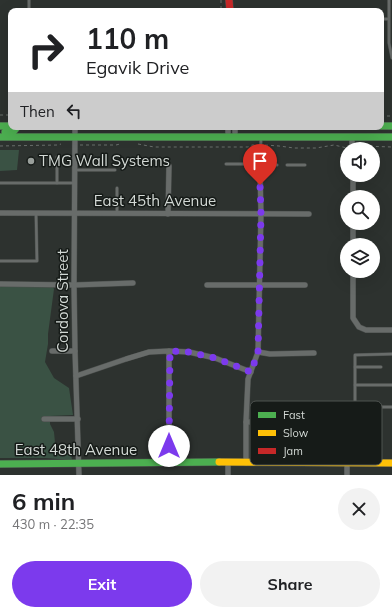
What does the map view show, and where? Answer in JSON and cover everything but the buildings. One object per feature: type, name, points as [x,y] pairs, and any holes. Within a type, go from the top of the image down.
[{"type":"main road","points":[[0,132],[13,132],[15,130]]},
{"type":"main road","points":[[0,137],[75,141],[231,137],[392,137]]},
{"type":"main road","name":"East 48th Avenue","points":[[0,464],[169,462],[250,463]]},
{"type":"street","name":"Cordova Street","points":[[75,130],[74,284],[75,351],[80,464],[79,475]]},
{"type":"street","points":[[229,130],[231,137]]},
{"type":"street","points":[[231,137],[234,130]]},
{"type":"street","points":[[352,137],[352,142]]},
{"type":"street","points":[[168,214],[169,166]]},
{"type":"street","points":[[246,463],[248,379],[258,352],[261,214],[260,171]]},
{"type":"street","name":"East 45th Avenue","points":[[0,213],[309,214]]},
{"type":"street","points":[[353,278],[353,318],[359,327],[366,330],[392,330]]},
{"type":"street","points":[[0,284],[133,283]]},
{"type":"street","points":[[207,285],[305,285]]},
{"type":"street","points":[[52,351],[75,351]]},
{"type":"street","points":[[76,376],[148,352],[170,351],[189,352],[215,358],[251,372]]},
{"type":"street","points":[[169,462],[170,351]]},
{"type":"street","points":[[258,352],[270,354],[314,353]]},
{"type":"street","points":[[44,419],[78,418]]},
{"type":"street","points":[[228,462],[228,475]]},
{"type":"lane","points":[[389,0],[389,43],[392,58]]},
{"type":"lane","points":[[260,171],[261,137]]},
{"type":"lane","points":[[57,157],[57,183]]},
{"type":"lane","points":[[226,164],[277,165]]},
{"type":"lane","points":[[287,165],[305,165]]},
{"type":"lane","points":[[75,170],[115,170]]},
{"type":"lane","points":[[0,183],[75,183]]},
{"type":"lane","points":[[117,188],[118,213]]},
{"type":"lane","points":[[0,261],[37,261],[36,213]]},
{"type":"lane","points":[[355,401],[355,354],[392,354]]},
{"type":"lane","points":[[355,367],[381,367]]},
{"type":"lane","points":[[355,385],[392,385]]},
{"type":"path","points":[[75,141],[82,145],[124,144]]},
{"type":"path","points":[[0,146],[58,145],[63,143]]},
{"type":"path","points":[[138,145],[154,147],[248,147],[252,145],[260,145],[294,148],[340,146]]},
{"type":"path","points":[[380,147],[392,147]]},
{"type":"green space","points":[[0,150],[19,150],[17,170],[0,171]]},
{"type":"green space","points":[[0,287],[53,287],[54,289],[45,362],[54,378],[69,388],[73,415],[50,416],[50,424],[54,432],[56,453],[71,453],[72,460],[45,458],[0,458]]},
{"type":"traffic: fast","points":[[0,126],[8,126]]},
{"type":"traffic: fast","points":[[384,126],[392,126]]},
{"type":"traffic: fast","points":[[5,132],[13,132],[15,130]]},
{"type":"traffic: fast","points":[[0,137],[392,137]]},
{"type":"traffic: fast","points":[[0,464],[219,462]]},
{"type":"traffic: slow","points":[[219,462],[250,462]]},
{"type":"traffic: slow","points":[[382,463],[392,463]]},
{"type":"traffic: jam","points":[[229,0],[230,8]]},
{"type":"place","name":"TMG Wall Systems","points":[[31,161]]},
{"type":"route","points":[[169,446],[170,351],[189,352],[215,358],[251,372],[258,352],[261,214],[260,185]]}]
